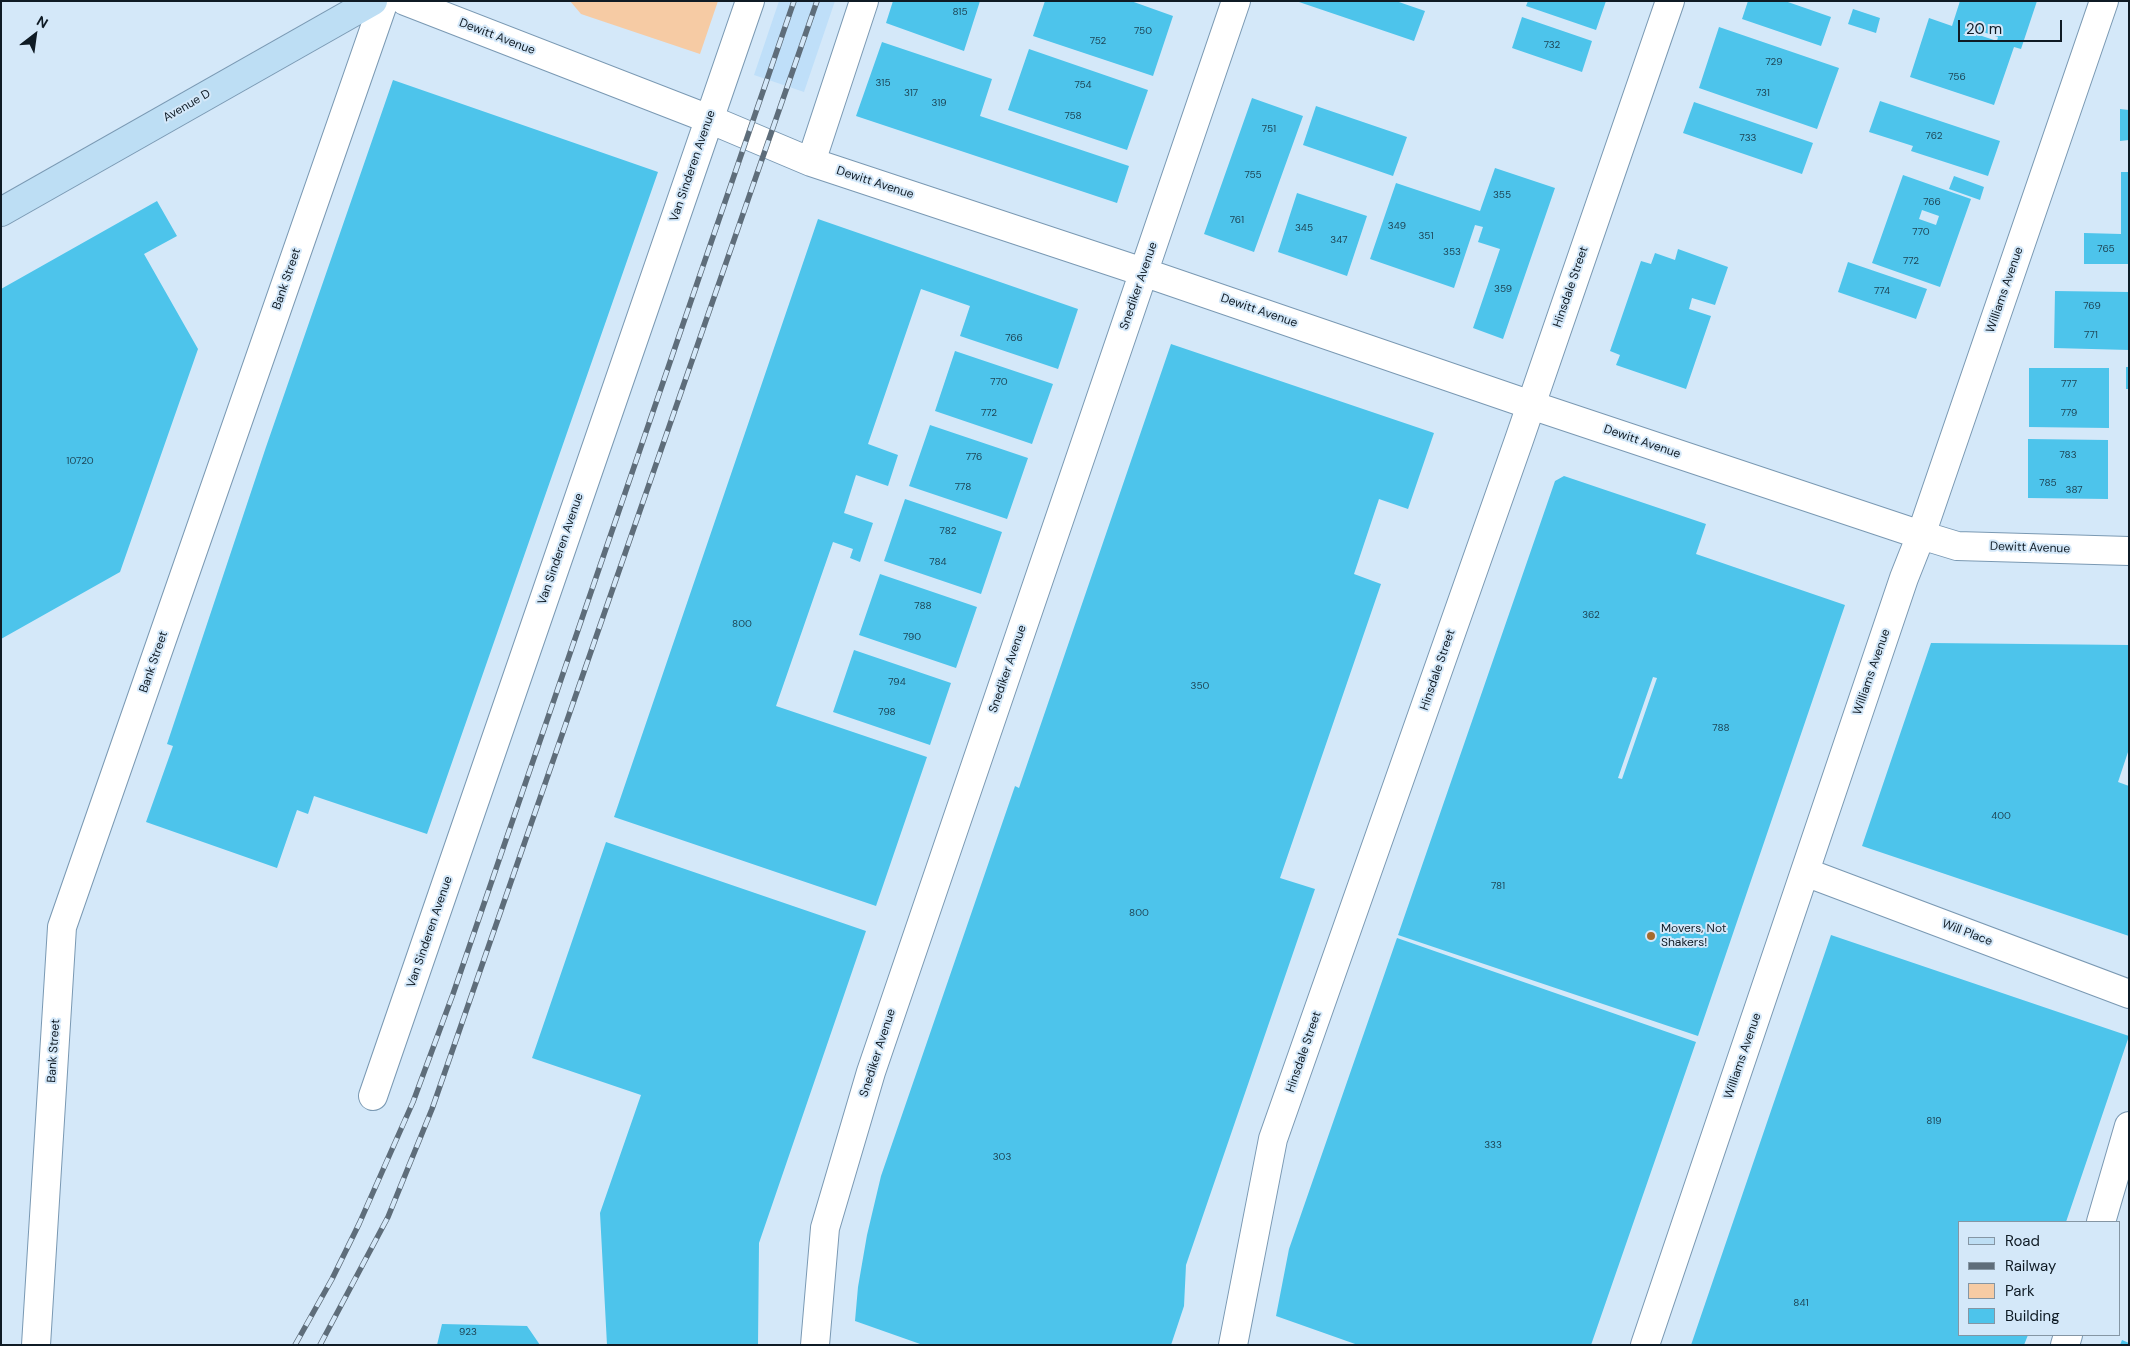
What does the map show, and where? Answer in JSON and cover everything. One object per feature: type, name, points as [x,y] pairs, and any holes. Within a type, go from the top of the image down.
[{"type":"main road","name":"Avenue D","points":[[1,212],[374,1]]},
{"type":"street","name":"Bank Street","points":[[36,1345],[62,927],[384,1]]},
{"type":"street","name":"Dewitt Avenue","points":[[405,1],[709,119],[812,162],[1921,535],[1958,546],[2129,551]]},
{"type":"street","name":"Van Sinderen Avenue","points":[[373,1096],[750,1]]},
{"type":"street","points":[[812,162],[864,1]]},
{"type":"street","name":"Snediker Avenue","points":[[815,1345],[825,1228],[871,1072],[1236,1]]},
{"type":"street","name":"Hinsdale Street","points":[[1233,1345],[1273,1139],[1531,405],[1670,1]]},
{"type":"street","name":"Williams Avenue","points":[[1645,1345],[1904,578],[1921,535],[2104,1]]},
{"type":"street","name":"Will Place","points":[[1805,872],[2129,994]]},
{"type":"street","points":[[2101,1221],[2129,1126]]},
{"type":"shaded area","points":[[779,1],[835,1],[804,92],[754,75]]},
{"type":"green space","points":[[570,1],[718,1],[700,54],[581,14]]},
{"type":"building","points":[[893,1],[980,1],[964,51],[886,23]]},
{"type":"building","points":[[1045,1],[1131,1],[1173,16],[1153,76],[1033,36]]},
{"type":"building","points":[[1396,1],[1425,11],[1414,41],[1299,2]]},
{"type":"building","points":[[1528,1],[1606,1],[1596,30],[1526,6]]},
{"type":"building","points":[[1748,1],[1785,1],[1831,17],[1821,46],[1742,19]]},
{"type":"building","points":[[1960,1],[2037,1],[2021,49],[2014,47],[1994,105],[1910,77],[1929,18],[1952,26]],"holes":[[[1980,31],[1998,37],[1997,41],[1979,35]]]},
{"type":"building","points":[[1853,9],[1880,18],[1876,33],[1848,24]]},
{"type":"building","points":[[1522,17],[1592,41],[1582,72],[1512,48]]},
{"type":"building","points":[[1719,27],[1839,68],[1817,129],[1699,88]]},
{"type":"building","points":[[882,42],[992,79],[980,116],[1129,166],[1117,203],[856,116]]},
{"type":"building","points":[[1029,49],[1148,90],[1127,150],[1008,110]]},
{"type":"building","points":[[393,80],[658,172],[427,834],[314,796],[308,814],[297,810],[277,868],[146,822],[173,746],[167,744],[266,447]]},
{"type":"building","points":[[1252,98],[1303,116],[1254,252],[1204,234]]},
{"type":"building","points":[[1880,101],[2000,141],[1988,176],[1911,151],[1913,146],[1869,132]]},
{"type":"building","points":[[1694,102],[1813,143],[1802,174],[1683,133]]},
{"type":"building","points":[[1316,106],[1407,137],[1393,176],[1303,145]]},
{"type":"building","points":[[2120,109],[2129,110],[2129,140],[2120,141]]},
{"type":"building","points":[[1495,168],[1555,188],[1503,339],[1473,328],[1500,249],[1478,242],[1483,227],[1475,225],[1454,288],[1370,259],[1396,183],[1480,211]]},
{"type":"building","points":[[2121,172],[2129,172],[2129,264],[2084,264],[2084,233],[2121,234]]},
{"type":"building","points":[[1903,175],[1971,199],[1940,287],[1872,263]],"holes":[[[1922,210],[1939,216],[1936,225],[1919,219]]]},
{"type":"building","points":[[1954,176],[1984,187],[1980,200],[1949,189]]},
{"type":"building","points":[[1297,193],[1367,216],[1347,276],[1278,252]]},
{"type":"building","points":[[157,201],[177,236],[144,254],[198,349],[120,572],[1,639],[1,289]]},
{"type":"building","points":[[818,219],[1078,309],[1058,369],[960,336],[970,306],[921,289],[868,444],[898,455],[888,486],[856,475],[844,513],[873,523],[860,562],[850,558],[853,549],[833,542],[776,706],[927,757],[876,906],[614,817]]},
{"type":"building","points":[[1678,249],[1728,267],[1715,305],[1692,298],[1689,309],[1711,316],[1686,389],[1616,365],[1620,355],[1610,351],[1641,261],[1651,264],[1655,253],[1675,260]]},
{"type":"building","points":[[1848,262],[1927,289],[1916,319],[1838,292]]},
{"type":"building","points":[[2055,291],[2129,292],[2129,350],[2054,348]]},
{"type":"building","points":[[1171,344],[1434,433],[1408,509],[1379,499],[1354,574],[1381,584],[1280,878],[1315,889],[1186,1265],[1184,1306],[1171,1345],[923,1345],[855,1321],[858,1287],[867,1235],[881,1176],[1015,786],[1019,788]]},
{"type":"building","points":[[955,351],[1053,384],[1032,444],[935,411]]},
{"type":"building","points":[[2126,367],[2129,367],[2129,389],[2126,389]]},
{"type":"building","points":[[2029,368],[2109,368],[2109,428],[2029,427]]},
{"type":"building","points":[[930,425],[1028,458],[1007,519],[909,486]]},
{"type":"building","points":[[2028,439],[2108,440],[2108,499],[2028,498]]},
{"type":"building","points":[[1564,476],[1706,524],[1696,554],[1845,605],[1698,1036],[1398,935],[1555,481]],"holes":[[[1653,677],[1657,678],[1622,779],[1618,778]]]},
{"type":"building","points":[[905,499],[1002,532],[981,594],[884,561]]},
{"type":"building","points":[[880,574],[977,607],[956,668],[859,635]]},
{"type":"building","points":[[1931,643],[2129,645],[2129,749],[2118,782],[2129,786],[2129,936],[1862,846]]},
{"type":"building","points":[[854,650],[951,683],[930,745],[833,712]]},
{"type":"building","points":[[606,842],[866,931],[759,1243],[758,1345],[607,1345],[600,1213],[641,1095],[532,1058]]},
{"type":"building","points":[[1831,935],[2129,1036],[2066,1221],[1958,1221],[1958,1336],[2028,1336],[2024,1345],[1691,1345]]},
{"type":"building","points":[[1397,938],[1696,1042],[1591,1345],[1358,1345],[1276,1316],[1289,1249]]},
{"type":"building","points":[[442,1324],[527,1326],[540,1345],[437,1345]]},
{"type":"building","points":[[2122,1340],[2129,1343],[2129,1345],[2120,1345]]},
{"type":"railway","points":[[295,1345],[332,1279],[359,1224],[413,1102],[453,994],[794,1]]},
{"type":"railway","points":[[320,1345],[388,1217],[432,1109],[817,1]]},
{"type":"place","name":"Movers, Not Shakers!","points":[[1651,936]]}]
